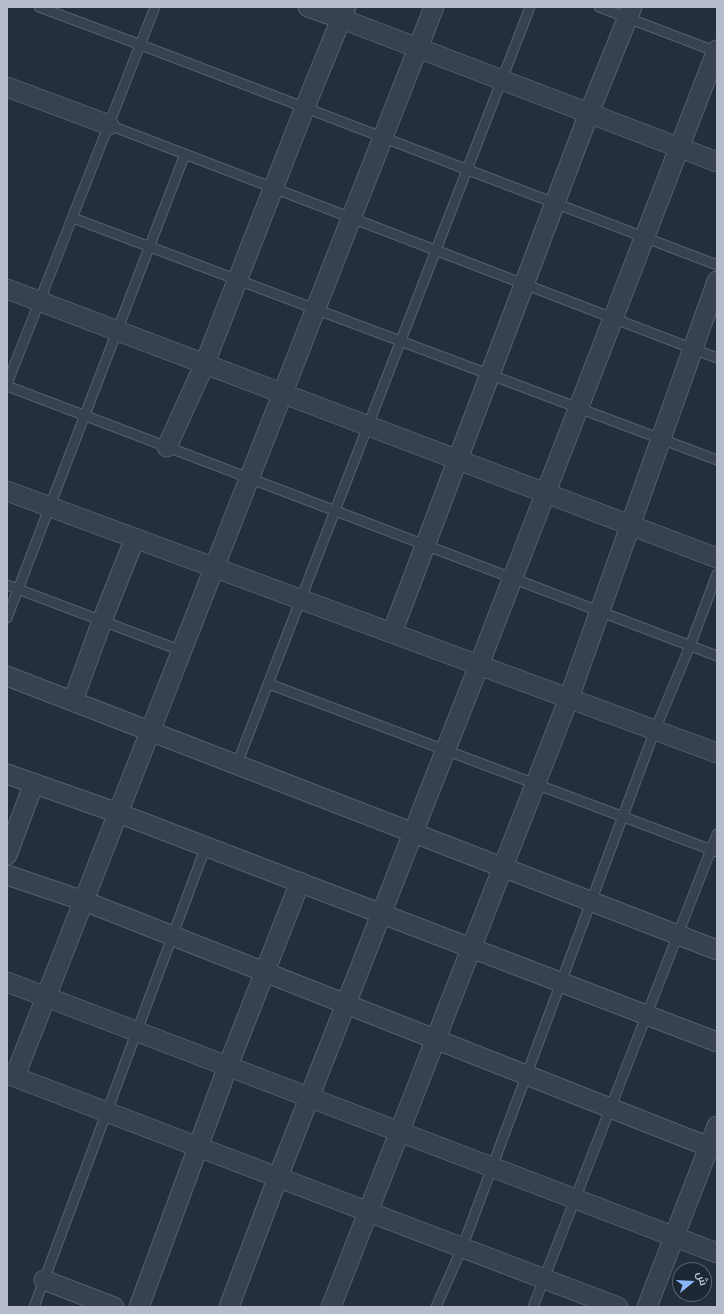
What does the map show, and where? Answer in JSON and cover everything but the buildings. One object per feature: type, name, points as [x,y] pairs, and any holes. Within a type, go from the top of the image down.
[{"type":"street","points":[[308,7],[344,13],[418,48],[717,162]]},
{"type":"street","points":[[434,7],[46,997],[11,1075],[618,1307]]},
{"type":"street","points":[[392,633],[589,113],[630,12]]},
{"type":"street","points":[[167,447],[205,364],[239,280],[273,188],[344,13]]},
{"type":"street","points":[[228,1307],[717,51]]},
{"type":"street","points":[[7,87],[109,124]]},
{"type":"street","points":[[331,1307],[569,698],[717,281]]},
{"type":"street","points":[[7,289],[717,558]]},
{"type":"street","points":[[7,491],[717,753]]},
{"type":"street","points":[[73,701],[102,621],[135,538]]},
{"type":"street","points":[[7,676],[717,950]]},
{"type":"street","points":[[7,774],[206,846],[717,1042]]},
{"type":"street","points":[[7,855],[34,783]]},
{"type":"street","points":[[7,875],[84,901],[713,1148]]},
{"type":"street","points":[[139,1307],[228,1066],[300,882]]},
{"type":"street","points":[[7,982],[717,1253]]},
{"type":"street","points":[[647,1307],[674,1237],[713,1148],[717,1126]]},
{"type":"street","points":[[44,1280],[114,1307]]},
{"type":"lane","points":[[38,7],[60,11],[305,108],[717,265]]},
{"type":"lane","points":[[156,7],[7,385],[717,656]]},
{"type":"lane","points":[[238,764],[530,7]]},
{"type":"lane","points":[[599,7],[630,12],[717,51]]},
{"type":"lane","points":[[109,124],[717,358]]},
{"type":"lane","points":[[7,618],[185,154]]},
{"type":"lane","points":[[73,218],[717,460]]},
{"type":"lane","points":[[436,1307],[462,1248],[655,730],[690,646],[717,574]]},
{"type":"lane","points":[[7,585],[182,651]]},
{"type":"lane","points":[[269,684],[714,851]]},
{"type":"lane","points":[[533,1307],[678,935],[714,851],[717,834]]},
{"type":"lane","points":[[34,1307],[206,846]]}]
